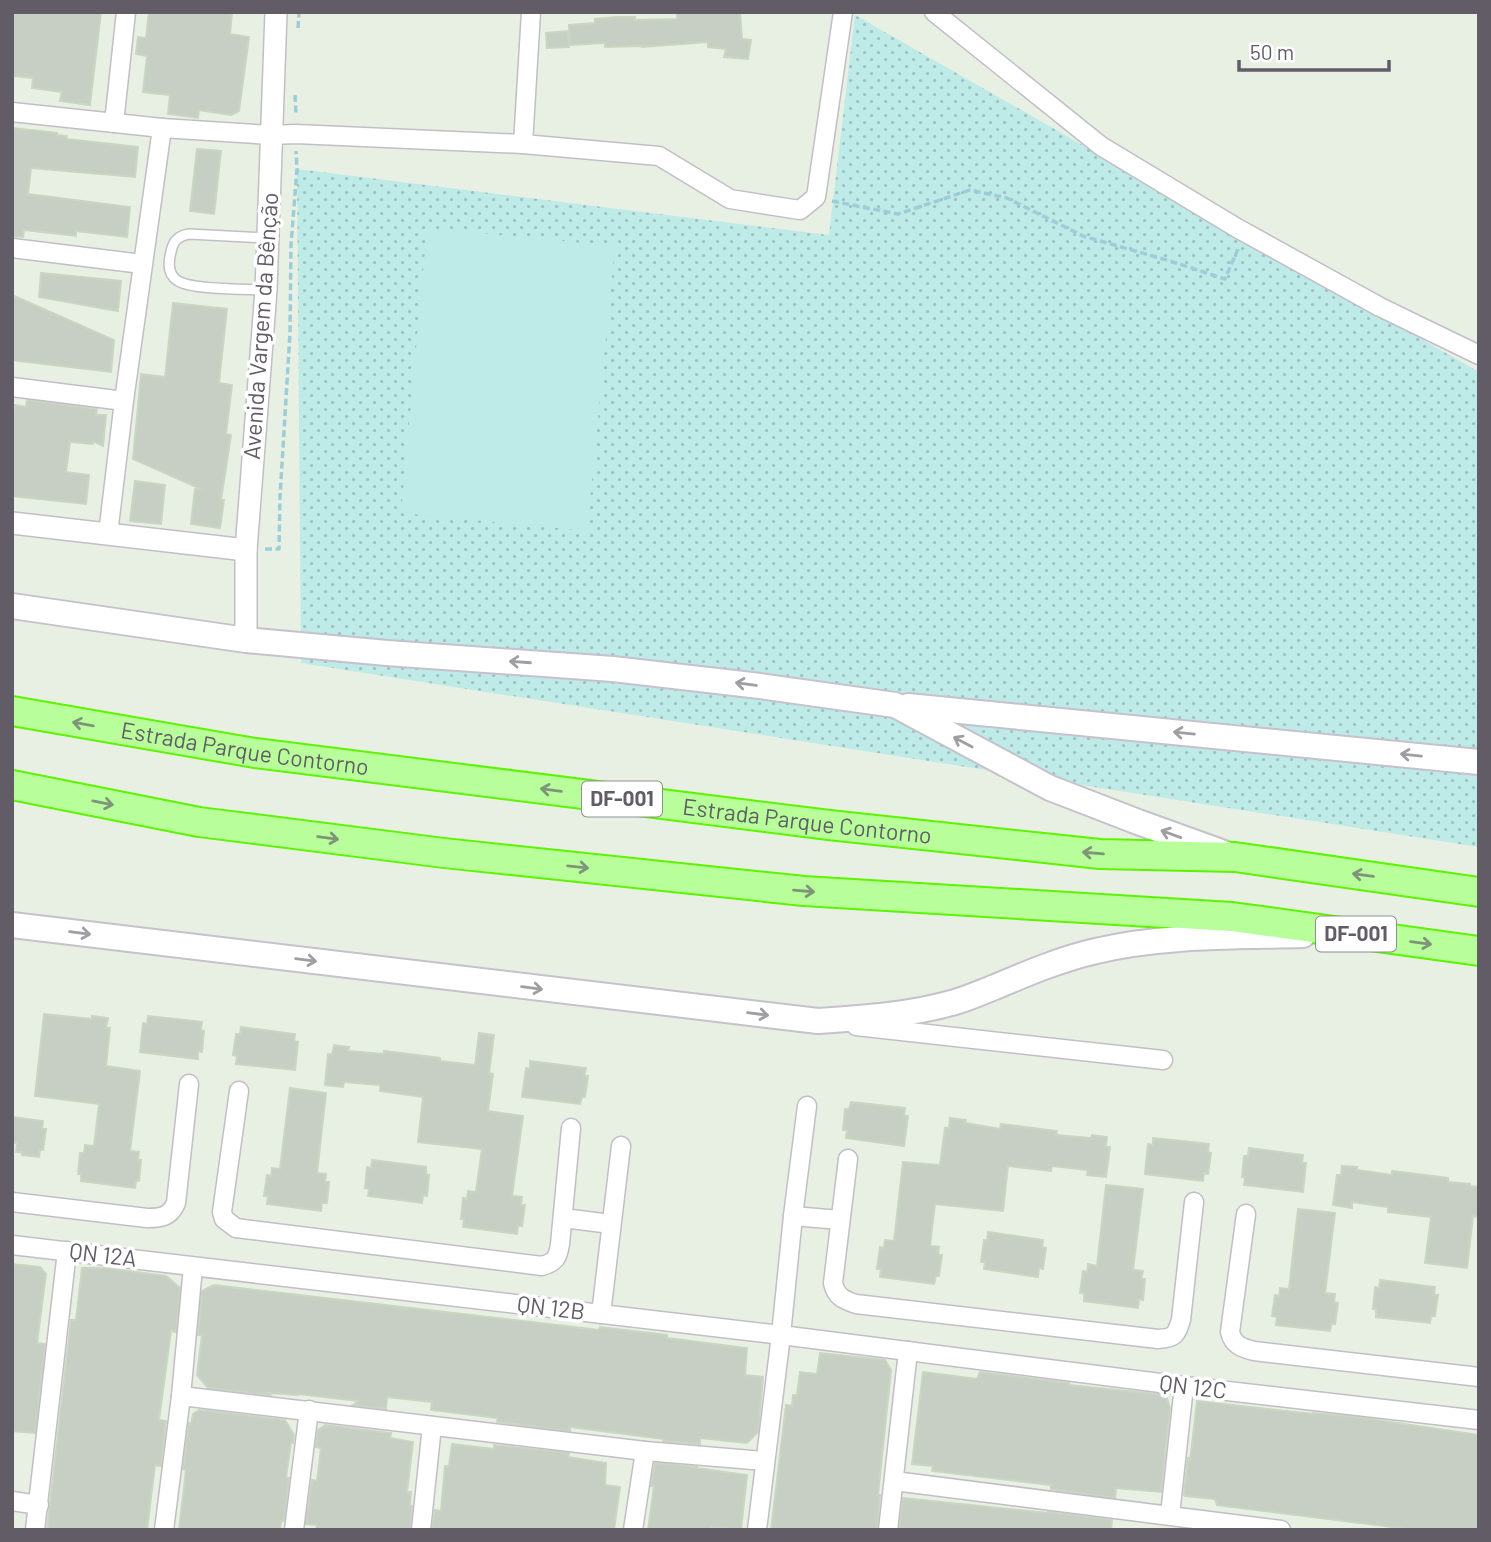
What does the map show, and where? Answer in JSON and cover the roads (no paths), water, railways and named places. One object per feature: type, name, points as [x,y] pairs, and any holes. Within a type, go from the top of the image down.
[{"type":"highway","name":"Estrada Parque Contorno","points":[[12,711],[255,753],[816,824],[1100,854],[1235,857],[1479,892]]},
{"type":"highway","name":"DF-001","points":[[12,785],[199,822],[458,855],[804,891],[1233,917],[1479,951]]},
{"type":"main road","points":[[12,606],[246,640],[613,669],[895,705],[1479,762]]},
{"type":"main road","points":[[895,705],[1050,788],[1235,857]]},
{"type":"main road","points":[[12,925],[818,1021],[891,1015],[957,1002],[1059,961],[1129,944],[1202,938],[1351,934]]},
{"type":"street","points":[[114,123],[126,12]]},
{"type":"street","name":"Avenida Vargem da Bênção","points":[[246,640],[246,550],[268,239],[276,12]]},
{"type":"street","points":[[523,144],[531,12]]},
{"type":"street","points":[[12,112],[162,128],[271,135],[523,144],[659,156],[730,199],[800,210],[816,197],[843,12]]},
{"type":"street","points":[[934,12],[1101,146],[1245,233],[1380,307],[1479,355]]},
{"type":"street","points":[[108,534],[162,128]]},
{"type":"street","points":[[12,248],[142,264]]},
{"type":"street","points":[[12,387],[124,401]]},
{"type":"street","points":[[12,523],[246,550]]},
{"type":"street","points":[[818,1021],[1163,1060]]},
{"type":"street","points":[[12,1202],[147,1218],[167,1216],[172,1211],[177,1196],[189,1084]]},
{"type":"street","points":[[239,1091],[222,1212],[224,1219],[236,1228],[542,1266],[551,1264],[558,1255],[571,1128]]},
{"type":"street","points":[[757,1530],[807,1106]]},
{"type":"street","points":[[601,1314],[621,1146]]},
{"type":"street","points":[[848,1159],[833,1283],[834,1291],[839,1297],[856,1304],[1158,1339],[1170,1338],[1177,1332],[1181,1320],[1194,1202]]},
{"type":"street","points":[[1245,1214],[1230,1332],[1232,1339],[1242,1348],[1479,1377]]},
{"type":"street","points":[[793,1216],[840,1220]]},
{"type":"street","points":[[563,1218],[611,1223]]},
{"type":"street","name":"QN 12A","points":[[12,1245],[193,1267]]},
{"type":"street","points":[[36,1530],[67,1251]]},
{"type":"street","points":[[164,1530],[181,1396],[193,1267]]},
{"type":"street","name":"QN 12B","points":[[193,1267],[908,1351]]},
{"type":"street","points":[[888,1530],[908,1351]]},
{"type":"street","name":"QN 12C","points":[[908,1351],[1479,1420]]},
{"type":"street","points":[[1170,1515],[1184,1386]]},
{"type":"street","points":[[181,1396],[645,1451],[765,1461]]},
{"type":"street","points":[[294,1530],[309,1410]]},
{"type":"street","points":[[421,1530],[432,1426]]},
{"type":"street","points":[[634,1530],[645,1451]]},
{"type":"street","points":[[894,1481],[1281,1530]]},
{"type":"street","points":[[12,1501],[38,1504]]},
{"type":"lane","points":[[265,290],[187,285],[171,275],[169,266],[175,240],[182,235],[268,239]]}]
